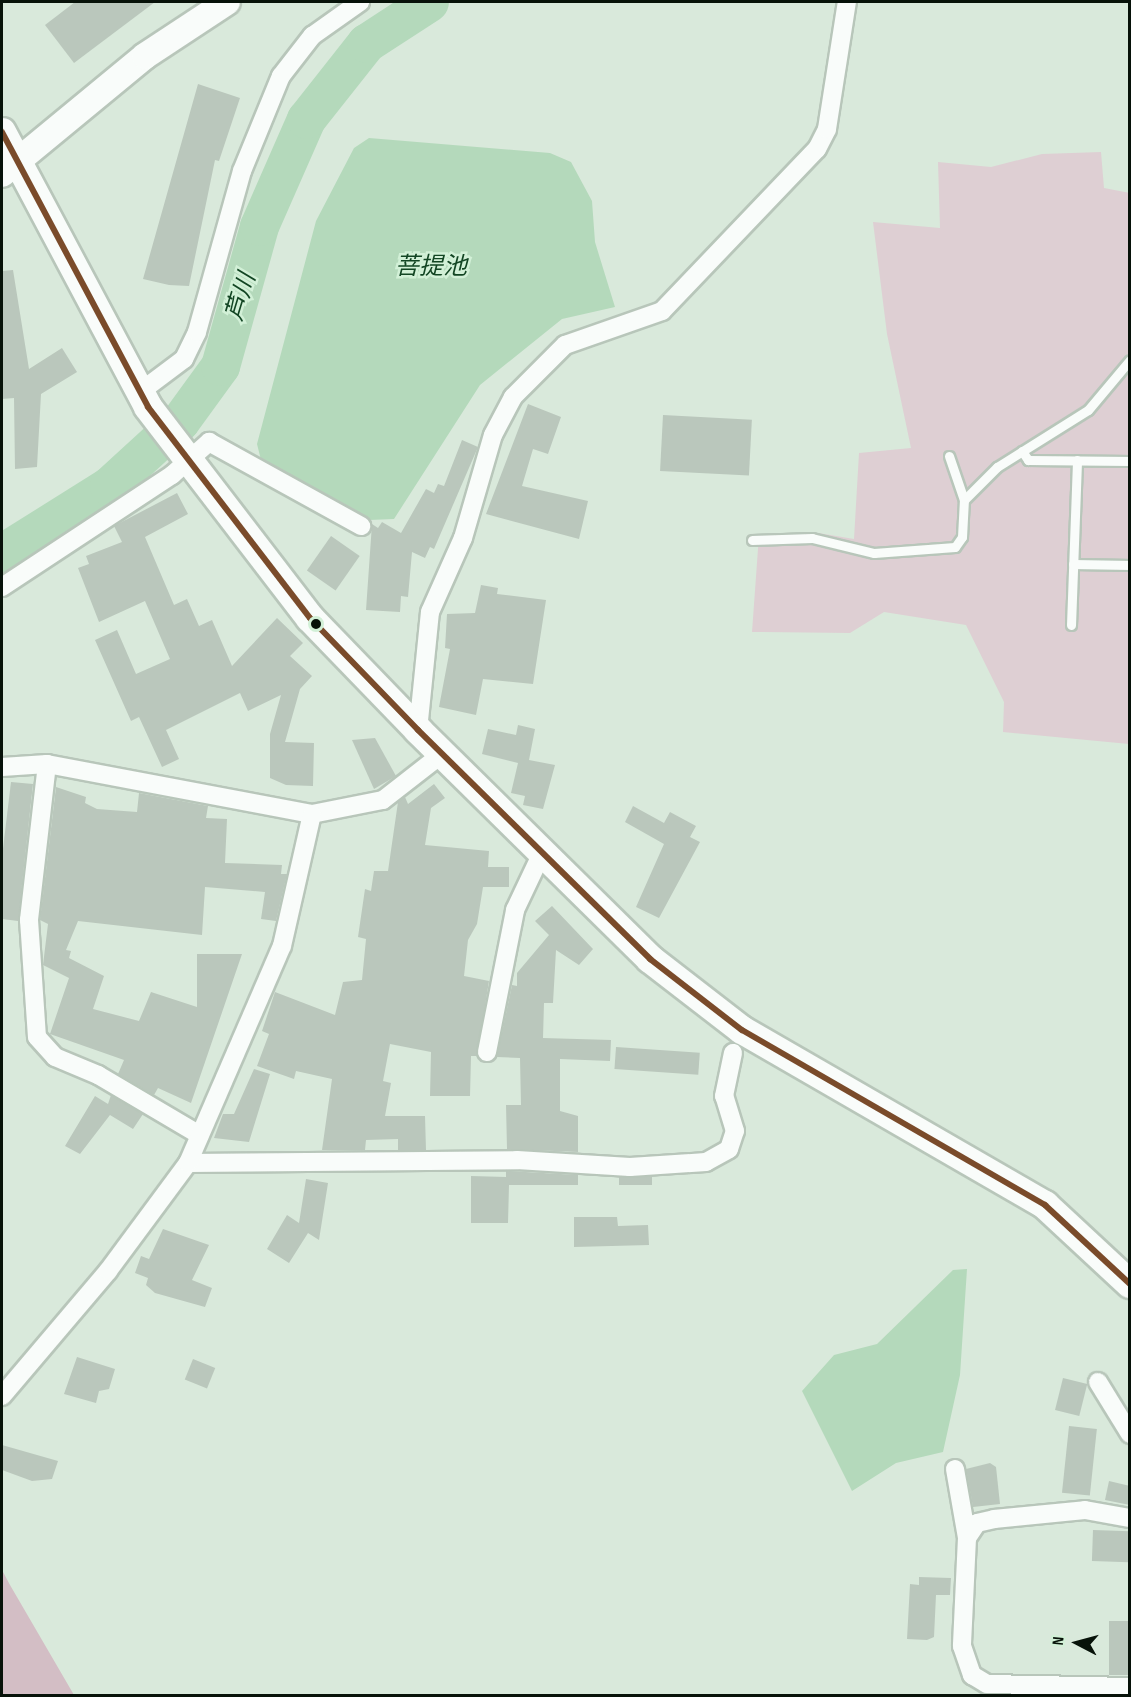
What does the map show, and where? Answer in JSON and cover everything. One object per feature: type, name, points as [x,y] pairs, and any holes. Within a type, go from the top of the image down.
[{"type":"main road","points":[[2,132],[9,168],[144,400],[184,457],[310,618],[442,754],[541,855],[650,958],[742,1030],[1045,1205],[1130,1284]]},
{"type":"street","points":[[9,168],[145,56],[227,2]]},
{"type":"street","points":[[144,400],[184,359],[197,332],[242,171],[281,76],[312,36],[360,2]]},
{"type":"street","points":[[418,729],[430,612],[464,538],[507,406],[565,345],[662,311],[817,149],[827,129],[847,2]]},
{"type":"street","points":[[2,587],[184,457],[209,442],[361,526]]},
{"type":"street","points":[[2,767],[47,764],[312,814],[383,800],[442,754]]},
{"type":"street","points":[[47,764],[29,920],[37,1037],[55,1057],[98,1074],[200,1135]]},
{"type":"street","points":[[2,1396],[108,1271],[189,1162],[282,946],[312,814]]},
{"type":"street","points":[[487,1052],[515,910],[541,855]]},
{"type":"street","points":[[189,1162],[517,1160],[630,1167],[706,1162],[729,1149],[735,1131],[724,1096],[733,1053]]},
{"type":"street","points":[[1098,1382],[1130,1434]]},
{"type":"street","points":[[956,1468],[967,1539],[966,1666],[987,1684],[1025,1690],[1130,1688]]},
{"type":"street","points":[[967,1539],[977,1522],[994,1518],[1085,1510],[1130,1518]]},
{"type":"lane","points":[[964,500],[1022,451],[1088,410],[1130,360]]},
{"type":"lane","points":[[1022,451],[1028,460],[1130,461]]},
{"type":"lane","points":[[752,540],[812,538],[874,553],[955,547],[963,537],[964,500],[949,456]]},
{"type":"lane","points":[[1071,625],[1077,460]]},
{"type":"lane","points":[[1073,564],[1130,565]]},
{"type":"shaded area","points":[[1101,152],[1104,188],[1130,193],[1129,744],[1003,732],[1004,702],[966,625],[884,612],[850,633],[752,632],[759,535],[812,532],[854,539],[859,453],[911,448],[887,334],[873,222],[940,228],[938,162],[991,167],[1042,154]]},
{"type":"shaded area","points":[[2,1570],[10,1585],[74,1695],[2,1695]]},
{"type":"water","name":"菩提池","points":[[369,138],[550,153],[571,162],[592,201],[595,242],[615,307],[562,319],[480,385],[394,519],[369,520],[261,460],[257,444],[316,221],[354,148]]},
{"type":"water","points":[[967,1269],[960,1375],[943,1452],[896,1463],[852,1491],[802,1391],[834,1355],[877,1344],[953,1270]]},
{"type":"building","points":[[75,2],[155,2],[74,63],[45,25]]},
{"type":"building","points":[[198,84],[240,98],[219,161],[215,160],[189,286],[169,285],[143,279]]},
{"type":"building","points":[[13,270],[29,369],[62,348],[77,372],[41,394],[37,467],[15,469],[14,398],[2,399],[2,271]]},
{"type":"building","points":[[528,404],[561,417],[548,454],[533,449],[522,486],[588,501],[579,539],[486,514]]},
{"type":"building","points":[[663,415],[752,420],[749,476],[660,471]]},
{"type":"building","points":[[462,440],[478,447],[434,549],[430,547],[425,558],[412,552],[408,597],[401,596],[400,612],[366,610],[372,524],[378,528],[382,522],[401,533],[426,489],[434,493],[438,484],[444,486]]},
{"type":"building","points":[[177,493],[188,514],[145,537],[174,605],[187,599],[199,626],[212,620],[232,666],[277,618],[303,643],[290,656],[312,676],[300,689],[285,742],[314,743],[313,786],[286,785],[270,778],[270,734],[281,695],[248,711],[240,693],[166,730],[179,759],[162,767],[139,717],[131,721],[95,640],[117,630],[136,674],[170,659],[145,601],[99,622],[78,568],[89,564],[86,556],[122,542],[114,526]]},
{"type":"building","points":[[331,536],[360,556],[336,590],[307,570]]},
{"type":"building","points":[[481,585],[498,588],[497,594],[546,600],[533,684],[483,679],[476,715],[439,707],[450,649],[445,648],[447,614],[475,613]]},
{"type":"building","points":[[518,725],[535,729],[529,760],[555,765],[543,809],[523,805],[525,796],[511,793],[518,763],[482,754],[488,729],[516,735]]},
{"type":"building","points":[[375,738],[396,776],[374,789],[352,740]]},
{"type":"building","points":[[11,782],[33,784],[18,921],[2,919],[2,857]]},
{"type":"building","points":[[434,784],[445,798],[431,808],[425,845],[489,851],[488,867],[509,867],[509,887],[483,887],[477,924],[468,940],[464,976],[489,981],[477,1056],[471,1056],[470,1096],[430,1096],[431,1052],[390,1044],[383,1081],[391,1083],[385,1116],[425,1116],[426,1150],[398,1150],[398,1139],[366,1140],[365,1150],[322,1150],[332,1079],[296,1071],[294,1079],[257,1066],[269,1034],[262,1031],[275,992],[335,1015],[343,982],[362,980],[366,939],[358,937],[365,889],[371,891],[374,871],[388,871],[398,802],[405,797],[408,804]]},
{"type":"building","points":[[56,787],[86,797],[85,803],[97,809],[137,812],[139,793],[208,806],[206,818],[227,819],[225,863],[282,865],[281,874],[287,874],[276,921],[261,919],[265,892],[205,887],[202,935],[78,921],[66,950],[71,951],[69,958],[104,976],[93,1009],[139,1021],[151,992],[197,1007],[197,954],[242,954],[191,1103],[158,1088],[154,1095],[118,1074],[124,1060],[50,1034],[69,978],[43,965],[48,924],[40,920]]},
{"type":"building","points":[[633,806],[664,823],[670,812],[696,826],[690,837],[700,842],[659,918],[636,907],[664,844],[625,822]]},
{"type":"building","points":[[552,906],[593,949],[579,965],[556,950],[553,1003],[544,1003],[543,1038],[611,1040],[610,1061],[560,1059],[560,1111],[578,1116],[578,1152],[507,1149],[506,1105],[521,1105],[520,1058],[497,1057],[512,985],[517,986],[517,973],[549,935],[535,921]]},
{"type":"building","points":[[616,1047],[700,1053],[698,1075],[614,1069]]},
{"type":"building","points":[[254,1069],[270,1074],[249,1142],[214,1138],[223,1114],[234,1114]]},
{"type":"building","points":[[111,1095],[143,1114],[133,1129],[110,1115],[80,1154],[65,1146],[95,1096],[108,1104]]},
{"type":"building","points":[[506,1171],[578,1175],[578,1185],[509,1185],[508,1223],[471,1223],[471,1176],[506,1177]]},
{"type":"building","points":[[619,1177],[652,1177],[652,1185],[619,1185]]},
{"type":"building","points":[[306,1179],[328,1183],[319,1240],[308,1233],[289,1263],[267,1249],[287,1215],[299,1223]]},
{"type":"building","points":[[574,1217],[617,1217],[618,1226],[648,1225],[649,1245],[574,1247]]},
{"type":"building","points":[[163,1229],[209,1245],[192,1280],[212,1288],[205,1307],[155,1293],[146,1285],[148,1278],[135,1273],[141,1256],[149,1259]]},
{"type":"building","points":[[77,1357],[115,1369],[109,1389],[99,1391],[96,1403],[64,1394]]},
{"type":"building","points":[[193,1359],[215,1368],[207,1388],[185,1379]]},
{"type":"building","points":[[1063,1378],[1087,1384],[1079,1416],[1055,1410]]},
{"type":"building","points":[[1069,1426],[1097,1429],[1090,1496],[1062,1493]]},
{"type":"building","points":[[2,1445],[58,1461],[52,1479],[32,1481],[2,1470]]},
{"type":"building","points":[[990,1463],[996,1467],[1000,1504],[973,1507],[966,1469]]},
{"type":"building","points":[[1109,1481],[1130,1486],[1130,1505],[1105,1500]]},
{"type":"building","points":[[1093,1530],[1130,1531],[1129,1562],[1092,1561]]},
{"type":"building","points":[[919,1577],[951,1578],[950,1595],[936,1595],[934,1637],[927,1640],[907,1639],[910,1584],[919,1585]]},
{"type":"building","points":[[1109,1621],[1130,1621],[1130,1675],[1109,1675]]},
{"type":"waterway","name":"芦川","points":[[2,553],[109,486],[180,421],[220,366],[259,226],[306,119],[366,43],[429,2]]},
{"type":"transit line","points":[[2,132],[148,407],[310,618],[418,730],[650,959],[742,1030],[1045,1205],[1130,1284]]}]
